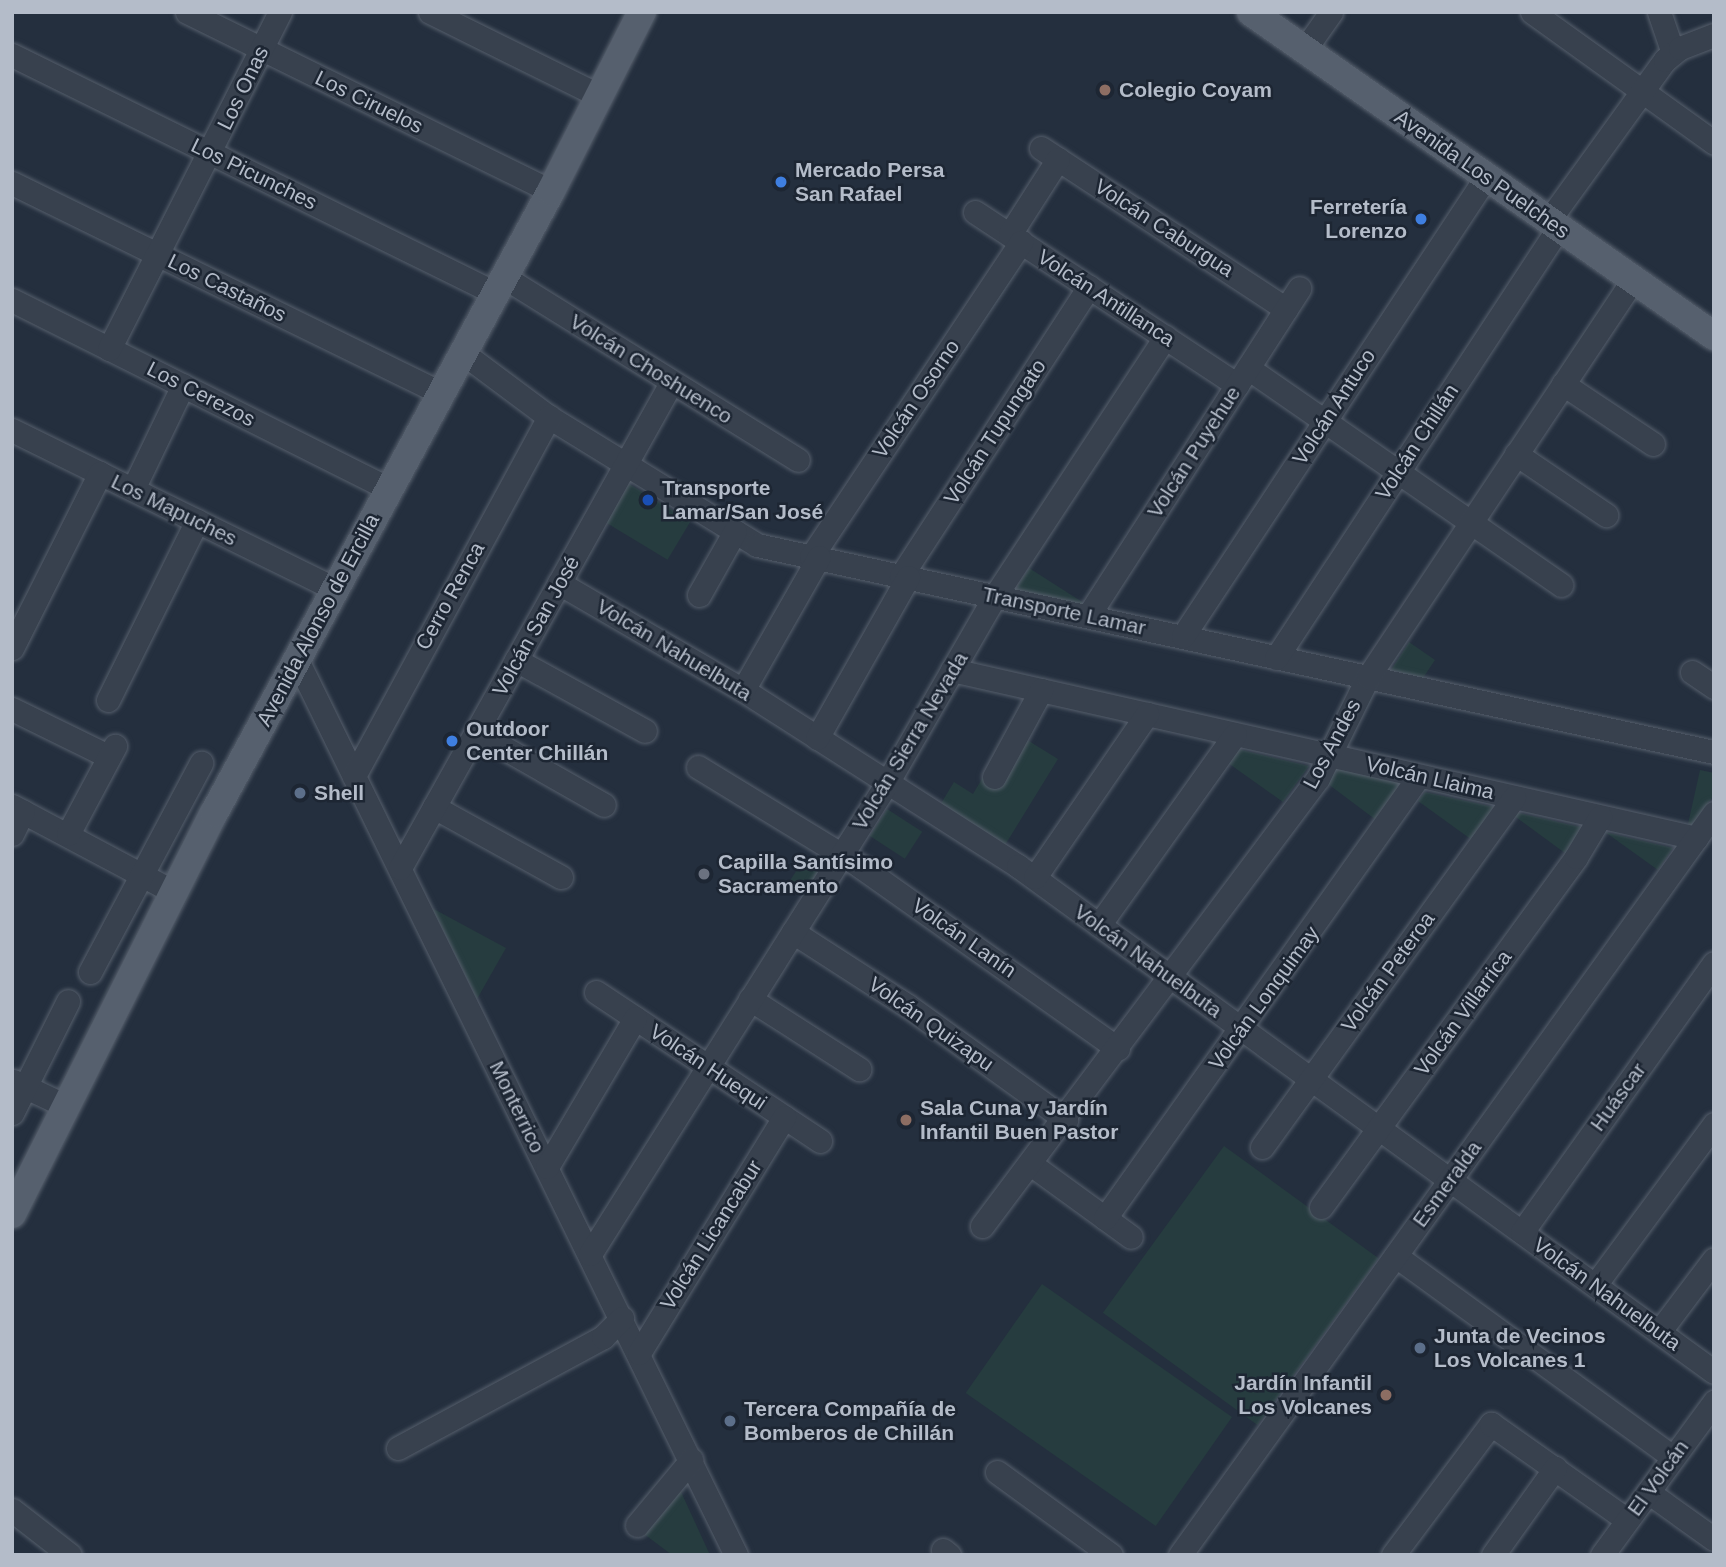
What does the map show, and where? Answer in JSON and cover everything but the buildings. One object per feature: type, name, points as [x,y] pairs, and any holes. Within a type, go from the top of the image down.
[{"type":"main road","name":"Avenida Los Puelches","points":[[1251,12],[1714,337]]},
{"type":"main road","name":"Avenida Alonso de Ercilla","points":[[12,1214],[64,1105],[173,892],[551,191],[634,18]]},
{"type":"street","name":"Los Ciruelos","points":[[187,12],[551,191]]},
{"type":"street","name":"Los Onas","points":[[109,349],[280,12]]},
{"type":"street","points":[[430,12],[598,96]]},
{"type":"street","points":[[1305,49],[1331,12]]},
{"type":"street","points":[[1532,12],[1714,143]]},
{"type":"street","points":[[1659,12],[1672,53],[1714,35]]},
{"type":"street","name":"Volcán Chillán","points":[[1276,658],[1641,91],[1672,53]]},
{"type":"street","name":"Los Picunches","points":[[12,55],[210,152],[500,285]]},
{"type":"street","name":"Volcán Osorno","points":[[743,690],[815,557],[1015,238],[1049,153]]},
{"type":"street","name":"Volcán Caburgua","points":[[1049,153],[1286,309]]},
{"type":"street","name":"Volcán Antuco","points":[[1183,636],[1486,177]]},
{"type":"street","name":"Los Castaños","points":[[12,183],[441,393]]},
{"type":"street","name":"Volcán Antillanca","points":[[975,212],[1165,337],[1325,421],[1561,585]]},
{"type":"street","name":"Los Andes","points":[[982,1226],[1066,1120],[1318,778],[1327,755],[1368,677],[1633,280]]},
{"type":"street","name":"Volcán Choshuenco","points":[[500,285],[799,460]]},
{"type":"street","name":"Volcán Tupungato","points":[[817,738],[904,577],[1089,287]]},
{"type":"street","name":"Volcán Puyehue","points":[[1088,616],[1299,288]]},
{"type":"street","name":"Los Cerezos","points":[[12,300],[389,489]]},
{"type":"street","name":"Volcán Sierra Nevada","points":[[590,1254],[887,783],[995,596],[1165,337]]},
{"type":"street","name":"Transporte Lamar","points":[[463,353],[549,417],[757,545],[1714,752]]},
{"type":"street","name":"Volcán San José","points":[[400,868],[671,383]]},
{"type":"street","points":[[1563,384],[1653,444]]},
{"type":"street","points":[[133,489],[183,386]]},
{"type":"street","name":"Cerro Renca","points":[[354,776],[549,417]]},
{"type":"street","name":"Los Mapuches","points":[[12,430],[335,589]]},
{"type":"street","points":[[1516,454],[1606,515]]},
{"type":"street","points":[[12,648],[100,473]]},
{"type":"street","points":[[108,700],[197,521]]},
{"type":"street","points":[[699,595],[735,531]]},
{"type":"street","name":"Volcán Nahuelbuta","points":[[559,583],[743,690],[1035,877],[1171,979],[1451,1179],[1714,1372]]},
{"type":"street","name":"Monterrico","points":[[297,660],[736,1555]]},
{"type":"street","points":[[516,660],[645,731]]},
{"type":"street","name":"Volcán Llaima","points":[[952,670],[1696,838]]},
{"type":"street","points":[[1692,672],[1714,687]]},
{"type":"street","points":[[994,777],[1041,690]]},
{"type":"street","points":[[12,709],[112,751],[68,834]]},
{"type":"street","points":[[1035,877],[1147,714]]},
{"type":"street","points":[[476,732],[604,805]]},
{"type":"street","points":[[1099,925],[1235,734]]},
{"type":"street","points":[[90,972],[201,763]]},
{"type":"street","name":"Volcán Lanín","points":[[698,767],[841,855],[958,933],[1118,1049]]},
{"type":"street","name":"Volcán Lonquimay","points":[[1105,1218],[1243,1030],[1419,776]]},
{"type":"street","name":"Volcán Peteroa","points":[[1262,1147],[1514,797]]},
{"type":"street","points":[[434,807],[561,877]]},
{"type":"street","points":[[12,834],[18,808],[173,892]]},
{"type":"street","name":"Esmeralda","points":[[1180,1555],[1714,813]]},
{"type":"street","name":"Volcán Villarrica","points":[[1321,1207],[1600,817]]},
{"type":"street","name":"Volcán Quizapu","points":[[793,932],[908,1006],[1066,1120]]},
{"type":"street","name":"Huáscar","points":[[1522,1232],[1714,963]]},
{"type":"street","name":"Volcán Huequi","points":[[596,992],[820,1141]]},
{"type":"street","points":[[750,999],[859,1069]]},
{"type":"street","points":[[12,1113],[18,1083],[68,1001]]},
{"type":"street","points":[[547,1167],[635,1018]]},
{"type":"street","points":[[18,1083],[64,1105]]},
{"type":"street","name":"Volcán Licancabur","points":[[639,1353],[784,1117]]},
{"type":"street","points":[[1595,1285],[1714,1124]]},
{"type":"street","points":[[1032,1165],[1131,1237]]},
{"type":"street","points":[[1396,1256],[1673,1457]]},
{"type":"street","points":[[1659,1332],[1714,1259]]},
{"type":"street","points":[[398,1448],[603,1336],[622,1318]]},
{"type":"street","name":"El Volcán","points":[[1602,1555],[1714,1402]]},
{"type":"street","points":[[1393,1555],[1491,1424],[1627,1520]]},
{"type":"street","points":[[637,1525],[691,1460]]},
{"type":"street","points":[[1493,1555],[1555,1468]]},
{"type":"street","points":[[997,1472],[1111,1555]]},
{"type":"street","points":[[1647,1492],[1714,1539]]},
{"type":"street","points":[[12,1510],[70,1555]]},
{"type":"green space","points":[[629,484],[691,521],[668,560],[606,523]]},
{"type":"green space","points":[[1029,568],[1087,605],[1012,594]]},
{"type":"green space","points":[[1409,642],[1435,660],[1423,678],[1391,670]]},
{"type":"green space","points":[[1024,738],[1058,759],[1002,850],[937,810],[954,782],[973,794],[983,777]]},
{"type":"green space","points":[[1238,749],[1309,766],[1283,802],[1228,763]]},
{"type":"green space","points":[[1327,766],[1415,784],[1384,826],[1320,778]]},
{"type":"green space","points":[[1700,770],[1714,773],[1714,795],[1686,833]]},
{"type":"green space","points":[[1425,792],[1494,807],[1472,840],[1418,801]]},
{"type":"green space","points":[[887,809],[922,832],[905,859],[870,836]]},
{"type":"green space","points":[[1515,812],[1589,829],[1569,856],[1513,815]]},
{"type":"green space","points":[[1605,832],[1673,848],[1658,870]]},
{"type":"green space","points":[[806,856],[823,867],[804,896],[787,885]]},
{"type":"green space","points":[[432,908],[506,948],[477,999]]},
{"type":"green space","points":[[1224,1146],[1379,1258],[1257,1425],[1103,1313]]},
{"type":"green space","points":[[1042,1284],[1232,1417],[1156,1526],[966,1393]]},
{"type":"green space","points":[[676,1481],[710,1555],[672,1555],[640,1531]]},
{"type":"place","name":"Colegio Coyam","points":[[1105,90]]},
{"type":"place","name":"Mercado Persa San Rafael","points":[[781,182]]},
{"type":"place","name":"Ferretería Lorenzo","points":[[1421,219]]},
{"type":"place","name":"Transporte Lamar/San José","points":[[648,500]]},
{"type":"place","name":"Outdoor Center Chillán","points":[[452,741]]},
{"type":"place","name":"Shell","points":[[300,793]]},
{"type":"place","name":"Capilla Santísimo Sacramento","points":[[704,874]]},
{"type":"place","name":"Sala Cuna y Jardín Infantil Buen Pastor","points":[[906,1120]]},
{"type":"place","name":"Junta de Vecinos Los Volcanes 1","points":[[1420,1348]]},
{"type":"place","name":"Jardín Infantil Los Volcanes","points":[[1386,1395]]},
{"type":"place","name":"Tercera Compañía de Bomberos de Chillán","points":[[730,1421]]}]
